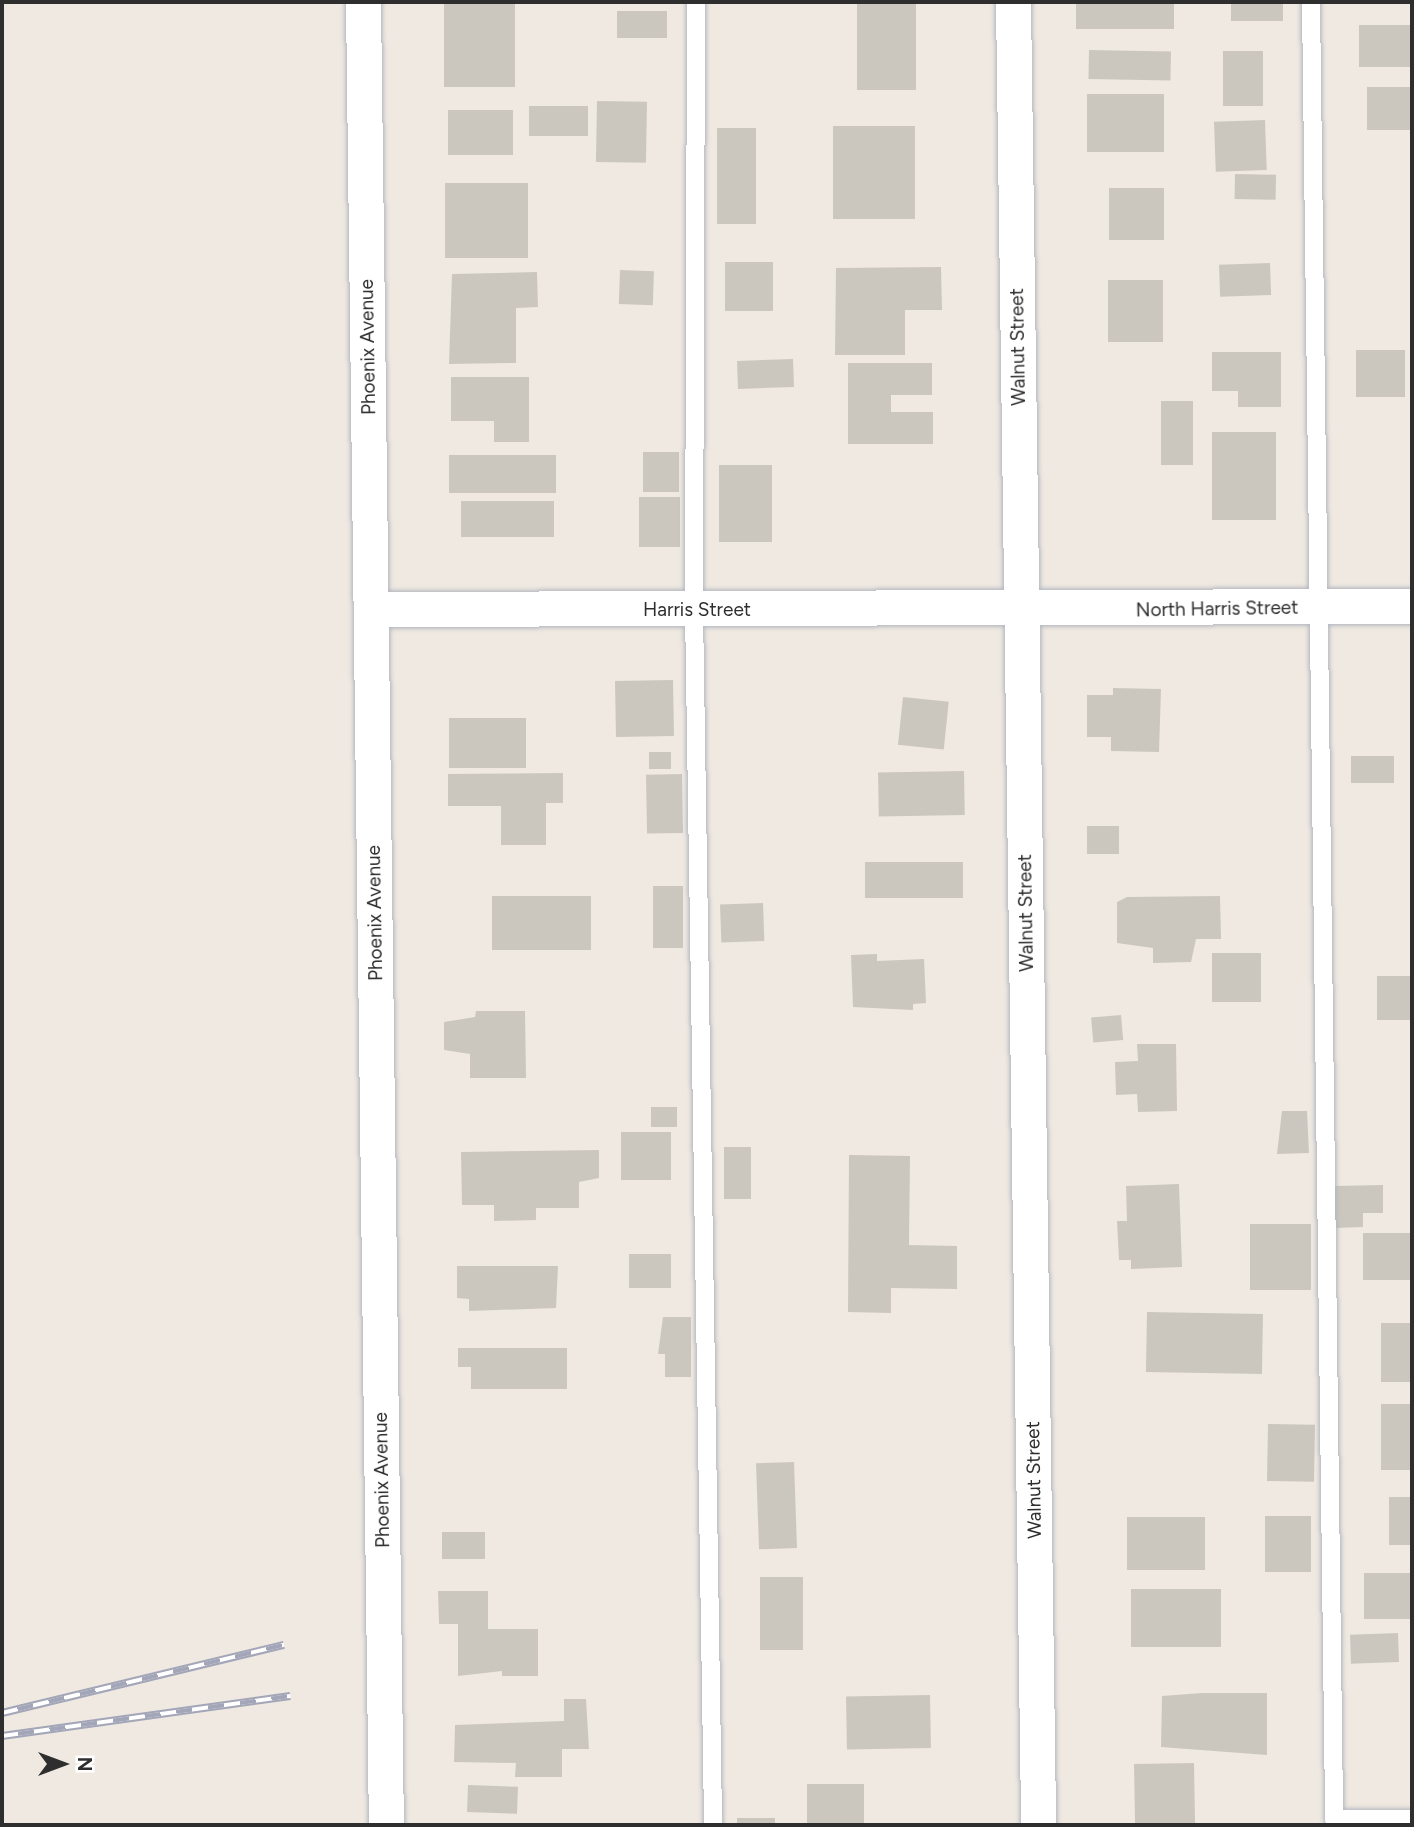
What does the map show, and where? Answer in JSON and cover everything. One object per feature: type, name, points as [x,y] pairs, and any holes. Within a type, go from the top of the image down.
[{"type":"street","name":"Phoenix Avenue","points":[[363,2],[386,1825]]},
{"type":"street","name":"Walnut Street","points":[[1013,2],[1038,1825]]},
{"type":"street","name":"North Harris Street","points":[[1022,611],[1412,606]]},
{"type":"street","name":"Harris Street","points":[[372,609],[1022,611]]},
{"type":"lane","points":[[696,2],[694,610],[713,1825]]},
{"type":"lane","points":[[1311,2],[1316,607],[1334,1819],[1412,1819]]},
{"type":"building","points":[[444,2],[515,2],[515,87],[444,87]]},
{"type":"building","points":[[1076,2],[1174,2],[1174,29],[1076,29]]},
{"type":"building","points":[[1231,2],[1283,2],[1283,21],[1231,21]]},
{"type":"building","points":[[857,3],[916,3],[916,90],[857,90]]},
{"type":"building","points":[[617,11],[667,11],[667,38],[617,38]]},
{"type":"building","points":[[1359,25],[1412,25],[1412,67],[1359,67]]},
{"type":"building","points":[[1089,50],[1171,51],[1170,80],[1088,79]]},
{"type":"building","points":[[1223,51],[1263,51],[1263,106],[1223,106]]},
{"type":"building","points":[[1367,87],[1412,87],[1412,130],[1367,130]]},
{"type":"building","points":[[1087,94],[1164,94],[1164,152],[1087,152]]},
{"type":"building","points":[[597,101],[647,102],[646,163],[596,162]]},
{"type":"building","points":[[529,106],[588,106],[588,136],[529,136]]},
{"type":"building","points":[[448,110],[513,110],[513,155],[448,155]]},
{"type":"building","points":[[1265,120],[1267,170],[1216,172],[1214,122]]},
{"type":"building","points":[[833,126],[915,126],[915,219],[833,219]]},
{"type":"building","points":[[717,128],[756,128],[756,224],[717,224]]},
{"type":"building","points":[[1235,174],[1276,175],[1276,200],[1235,199]]},
{"type":"building","points":[[445,183],[528,183],[528,258],[445,258]]},
{"type":"building","points":[[1109,188],[1164,188],[1164,240],[1109,240]]},
{"type":"building","points":[[725,262],[773,262],[773,311],[725,311]]},
{"type":"building","points":[[1270,263],[1271,295],[1220,297],[1219,265]]},
{"type":"building","points":[[941,267],[942,310],[905,310],[905,355],[835,355],[836,268]]},
{"type":"building","points":[[620,270],[654,271],[653,305],[619,304]]},
{"type":"building","points":[[537,272],[538,307],[516,308],[516,363],[449,364],[452,274]]},
{"type":"building","points":[[1108,280],[1163,280],[1163,342],[1108,342]]},
{"type":"building","points":[[1356,350],[1405,350],[1405,397],[1356,397]]},
{"type":"building","points":[[1212,352],[1281,352],[1281,407],[1238,407],[1238,391],[1212,391]]},
{"type":"building","points":[[793,359],[794,387],[738,389],[737,361]]},
{"type":"building","points":[[848,363],[932,363],[932,395],[891,395],[891,412],[933,412],[933,444],[848,444]]},
{"type":"building","points":[[451,377],[529,377],[529,442],[494,442],[494,421],[451,421]]},
{"type":"building","points":[[1161,401],[1193,401],[1193,465],[1161,465]]},
{"type":"building","points":[[1212,432],[1276,432],[1276,520],[1212,520]]},
{"type":"building","points":[[643,452],[679,452],[679,492],[643,492]]},
{"type":"building","points":[[449,455],[556,455],[556,493],[449,493]]},
{"type":"building","points":[[719,465],[772,465],[772,542],[719,542]]},
{"type":"building","points":[[639,497],[680,497],[680,547],[639,547]]},
{"type":"building","points":[[461,501],[554,501],[554,537],[461,537]]},
{"type":"building","points":[[673,680],[674,736],[616,737],[615,681]]},
{"type":"building","points":[[1113,688],[1161,689],[1159,752],[1111,751],[1111,737],[1087,737],[1087,695],[1113,695]]},
{"type":"building","points":[[903,697],[949,702],[944,750],[898,745]]},
{"type":"building","points":[[449,718],[526,718],[526,768],[449,768]]},
{"type":"building","points":[[649,752],[671,752],[671,769],[649,769]]},
{"type":"building","points":[[1351,756],[1394,756],[1394,783],[1351,783]]},
{"type":"building","points":[[964,771],[965,815],[879,816],[878,773]]},
{"type":"building","points":[[563,773],[563,803],[546,803],[546,845],[501,845],[501,806],[448,806],[448,774]]},
{"type":"building","points":[[682,774],[683,833],[647,834],[646,775]]},
{"type":"building","points":[[1087,826],[1119,826],[1119,854],[1087,854]]},
{"type":"building","points":[[865,862],[963,862],[963,898],[865,898]]},
{"type":"building","points":[[653,886],[683,886],[683,948],[653,948]]},
{"type":"building","points":[[492,896],[591,896],[591,950],[492,950]]},
{"type":"building","points":[[1220,896],[1221,939],[1196,939],[1191,962],[1153,963],[1153,948],[1117,943],[1117,902],[1127,897]]},
{"type":"building","points":[[763,903],[764,941],[721,942],[720,905]]},
{"type":"building","points":[[1212,953],[1261,953],[1261,1002],[1212,1002]]},
{"type":"building","points":[[877,954],[877,961],[924,959],[926,1003],[913,1004],[913,1010],[853,1007],[851,955]]},
{"type":"building","points":[[1377,976],[1412,976],[1412,1020],[1377,1020]]},
{"type":"building","points":[[476,1011],[525,1011],[526,1078],[470,1078],[470,1054],[444,1050],[444,1022],[475,1017]]},
{"type":"building","points":[[1121,1015],[1123,1040],[1093,1043],[1091,1018]]},
{"type":"building","points":[[1137,1044],[1176,1044],[1177,1111],[1138,1112],[1137,1094],[1116,1095],[1115,1062],[1138,1061]]},
{"type":"building","points":[[651,1107],[677,1107],[677,1127],[651,1127]]},
{"type":"building","points":[[1282,1111],[1307,1111],[1309,1153],[1277,1154]]},
{"type":"building","points":[[621,1132],[671,1132],[671,1180],[621,1180]]},
{"type":"building","points":[[724,1147],[751,1147],[751,1199],[724,1199]]},
{"type":"building","points":[[599,1150],[599,1178],[579,1182],[579,1208],[536,1208],[536,1220],[494,1221],[494,1205],[462,1205],[461,1152]]},
{"type":"building","points":[[849,1155],[910,1156],[909,1245],[957,1246],[957,1289],[891,1288],[891,1313],[848,1312]]},
{"type":"building","points":[[1179,1184],[1182,1267],[1131,1269],[1131,1260],[1119,1260],[1117,1221],[1127,1221],[1126,1186]]},
{"type":"building","points":[[1383,1185],[1383,1213],[1363,1213],[1363,1227],[1335,1228],[1335,1186]]},
{"type":"building","points":[[1250,1224],[1311,1224],[1311,1290],[1250,1290]]},
{"type":"building","points":[[1363,1233],[1412,1233],[1412,1280],[1363,1280]]},
{"type":"building","points":[[629,1254],[671,1254],[671,1288],[629,1288]]},
{"type":"building","points":[[457,1266],[558,1266],[556,1308],[469,1311],[469,1299],[457,1298]]},
{"type":"building","points":[[1147,1312],[1263,1314],[1262,1374],[1146,1372]]},
{"type":"building","points":[[663,1317],[691,1317],[691,1377],[665,1377],[665,1354],[658,1354]]},
{"type":"building","points":[[1381,1323],[1412,1323],[1412,1382],[1381,1382]]},
{"type":"building","points":[[458,1348],[567,1348],[567,1389],[471,1389],[471,1367],[458,1367]]},
{"type":"building","points":[[1381,1404],[1412,1404],[1412,1470],[1381,1470]]},
{"type":"building","points":[[1268,1424],[1315,1425],[1314,1482],[1267,1481]]},
{"type":"building","points":[[794,1462],[797,1548],[759,1549],[756,1463]]},
{"type":"building","points":[[1389,1497],[1412,1497],[1412,1545],[1389,1545]]},
{"type":"building","points":[[1265,1516],[1311,1516],[1311,1572],[1265,1572]]},
{"type":"building","points":[[1127,1517],[1205,1517],[1205,1570],[1127,1570]]},
{"type":"building","points":[[442,1532],[485,1532],[485,1559],[442,1559]]},
{"type":"building","points":[[1364,1573],[1412,1573],[1412,1619],[1364,1619]]},
{"type":"building","points":[[760,1577],[803,1577],[803,1650],[760,1650]]},
{"type":"building","points":[[1131,1589],[1221,1589],[1221,1647],[1131,1647]]},
{"type":"building","points":[[438,1591],[488,1591],[488,1629],[538,1629],[538,1676],[502,1676],[502,1671],[458,1676],[458,1624],[439,1624]]},
{"type":"building","points":[[1398,1633],[1399,1662],[1351,1664],[1350,1635]]},
{"type":"building","points":[[1267,1693],[1267,1755],[1161,1747],[1162,1696]]},
{"type":"building","points":[[930,1695],[931,1748],[847,1749],[846,1696]]},
{"type":"building","points":[[564,1699],[586,1699],[589,1749],[562,1749],[562,1777],[515,1777],[516,1763],[454,1762],[455,1725],[564,1721]]},
{"type":"building","points":[[1194,1763],[1195,1825],[1135,1825],[1134,1764]]},
{"type":"building","points":[[807,1784],[864,1784],[864,1825],[807,1825]]},
{"type":"building","points":[[468,1785],[518,1787],[517,1814],[467,1812]]},
{"type":"building","points":[[737,1818],[775,1818],[775,1825],[737,1825]]},
{"type":"railway","points":[[2,1713],[284,1645]]},
{"type":"railway","points":[[2,1736],[290,1696]]}]
